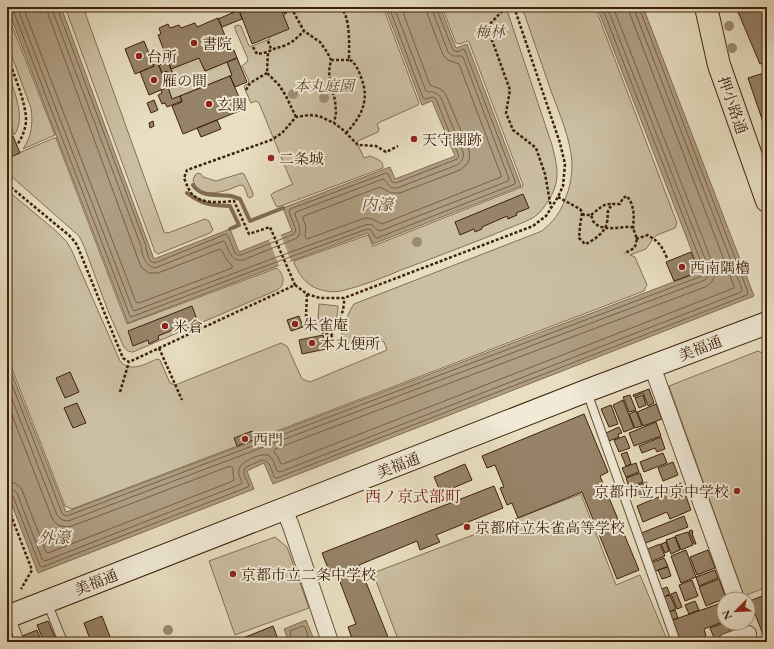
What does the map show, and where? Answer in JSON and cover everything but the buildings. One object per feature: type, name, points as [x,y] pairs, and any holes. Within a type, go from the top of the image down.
[{"type":"main road","name":"押小路通","points":[[706,7],[720,65],[767,202]]},
{"type":"street","name":"美福通","points":[[8,616],[586,391],[767,323]]},
{"type":"street","points":[[652,366],[733,591]]},
{"type":"street","points":[[284,509],[330,642]]},
{"type":"street","points":[[726,642],[748,633]]},
{"type":"lane","points":[[586,391],[676,642]]},
{"type":"lane","points":[[47,601],[64,642]]},
{"type":"lane","points":[[8,616],[20,642]]},
{"type":"path","points":[[340,7],[346,18],[349,60]]},
{"type":"path","points":[[506,7],[489,25],[488,29],[510,90],[506,113],[513,130],[536,148],[545,174],[551,208]]},
{"type":"path","points":[[398,146],[386,152],[376,146],[358,145],[334,123],[319,116],[309,115],[296,117],[282,133],[271,140],[187,170],[184,178],[192,194],[203,200],[216,202],[234,201],[249,234],[270,227],[295,285],[307,294],[320,298],[344,298],[533,226],[546,216],[558,198],[563,186],[565,164],[560,143],[514,7]]},
{"type":"path","points":[[284,13],[292,8],[304,31],[320,42],[331,60],[329,70],[330,82],[335,100],[336,113],[334,123]]},
{"type":"path","points":[[253,47],[257,54],[268,52],[271,49],[285,46],[304,31]]},
{"type":"path","points":[[268,40],[271,49]]},
{"type":"path","points":[[266,73],[268,52]]},
{"type":"path","points":[[7,56],[26,115],[26,123],[23,134],[17,145]]},
{"type":"path","points":[[331,60],[352,61],[359,70],[364,85],[364,104],[359,117],[346,133]]},
{"type":"path","points":[[246,90],[250,83],[266,73]]},
{"type":"path","points":[[266,73],[279,86],[286,96],[296,117]]},
{"type":"path","points":[[7,184],[71,237],[77,245],[123,358],[129,362]]},
{"type":"path","points":[[558,198],[580,210],[584,215],[591,215],[600,207],[607,204],[620,204],[623,198],[627,196],[634,209],[633,229],[636,233],[637,241],[634,247],[624,253]]},
{"type":"path","points":[[582,213],[579,238],[585,244],[593,242],[606,227],[608,209],[613,204]]},
{"type":"path","points":[[591,215],[594,221],[600,226],[615,229],[632,227],[633,229]]},
{"type":"path","points":[[636,239],[648,235],[663,248],[667,258]]},
{"type":"path","points":[[120,392],[129,362],[295,285]]},
{"type":"path","points":[[307,294],[306,315],[311,327],[331,336],[347,350],[364,350]]},
{"type":"path","points":[[331,336],[342,313],[344,298]]},
{"type":"path","points":[[159,348],[182,400]]},
{"type":"path","points":[[7,505],[32,570],[21,589]]},
{"type":"green space","points":[[65,7],[83,7],[164,232],[168,233],[205,219],[209,221],[213,230],[210,233],[158,254],[155,252]]},
{"type":"green space","name":"本丸庭園","points":[[281,7],[383,7],[419,103],[418,105],[378,123],[378,132],[358,141],[357,143],[364,158],[370,156],[381,161],[383,168],[278,207],[276,206],[271,195],[293,184],[259,103],[256,101],[251,103],[244,87],[249,81],[242,66],[248,59],[235,26],[241,26],[249,46],[270,39],[269,37],[285,15]]},
{"type":"green space","name":"梅林","points":[[442,7],[506,7],[552,145],[557,172],[556,185],[545,206],[533,218],[379,279],[339,291],[332,292],[320,290],[310,285],[302,278],[294,261],[368,235],[373,246],[522,187],[523,185],[469,42],[467,41],[460,44],[456,43]]},
{"type":"green space","points":[[522,7],[595,7],[677,223],[675,228],[657,235],[652,239],[646,249],[630,255],[635,257],[647,285],[644,291],[72,509],[65,506],[7,356],[7,190],[67,242],[120,361],[124,365],[133,367],[143,365],[157,359],[160,360],[170,383],[175,385],[281,343],[287,346],[302,379],[310,382],[387,350],[384,342],[380,340],[348,344],[343,339],[342,334],[344,326],[354,304],[542,231],[550,224],[559,212],[567,195],[570,182],[572,168],[571,154],[564,125]]},
{"type":"green space","points":[[7,13],[55,135],[23,149],[31,129],[31,108],[7,43]]},
{"type":"green space","points":[[199,58],[205,71],[227,62],[232,75],[172,99],[162,73],[167,71],[170,79],[174,77],[171,69]]},
{"type":"green space","points":[[7,78],[10,78],[17,99],[19,115],[19,122],[14,135],[8,113]]},
{"type":"green space","points":[[56,138],[127,324],[277,268],[283,279],[282,285],[277,290],[130,352],[124,347],[108,311],[79,236],[11,176],[7,170],[7,158]]},
{"type":"green space","points":[[198,173],[203,177],[216,181],[242,173],[244,174],[253,196],[250,198],[248,197],[244,186],[240,185],[213,193],[202,191],[196,186],[193,180],[195,175]]},
{"type":"green space","points":[[319,304],[338,306],[338,312],[333,324],[327,326],[320,324],[318,318]]},
{"type":"green space","name":"京都市立中京中学校","points":[[758,351],[767,355],[767,587],[756,591],[742,591],[669,386]]},
{"type":"green space","points":[[581,494],[616,585],[640,575],[668,642],[399,642],[373,573]]},
{"type":"green space","points":[[275,537],[287,547],[309,608],[235,635],[209,561]]},
{"type":"water","name":"内濠","points":[[7,7],[61,7],[154,259],[230,229],[239,252],[292,231],[283,208],[390,167],[395,179],[455,156],[432,101],[422,105],[385,7],[440,7],[456,48],[467,44],[521,186],[373,244],[368,233],[128,323]]},
{"type":"water","name":"外濠","points":[[597,7],[643,7],[754,296],[273,484],[264,463],[247,471],[254,489],[38,573],[7,492],[7,361],[66,512],[700,272]]},
{"type":"water","points":[[306,620],[315,642],[289,642],[284,629]]},
{"type":"pier","points":[[281,235],[291,261],[279,266],[269,240]]},
{"type":"waterway","points":[[193,185],[196,189],[205,194],[231,196],[240,199],[250,221],[283,208]]},
{"type":"waterway","points":[[187,193],[207,204],[230,206],[239,225],[230,229]]},
{"type":"place","name":"書院","points":[[194,43]]},
{"type":"place","name":"台所","points":[[139,56]]},
{"type":"place","name":"雁の間","points":[[154,80]]},
{"type":"place","name":"玄関","points":[[209,104]]},
{"type":"place","name":"天守閣跡","points":[[414,139]]},
{"type":"place","name":"二条城","points":[[271,158]]},
{"type":"place","name":"西南隅櫓","points":[[682,267]]},
{"type":"place","name":"朱雀庵","points":[[295,324]]},
{"type":"place","name":"米倉","points":[[165,326]]},
{"type":"place","name":"本丸便所","points":[[312,343]]},
{"type":"place","name":"西門","points":[[245,439]]},
{"type":"place","name":"京都市立中京中学校","points":[[737,491]]},
{"type":"place","name":"京都府立朱雀高等学校","points":[[467,527]]},
{"type":"place","name":"京都市立二条中学校","points":[[233,574]]},
{"type":"district","name":"西ノ京式部町","points":[[413,496]]}]
